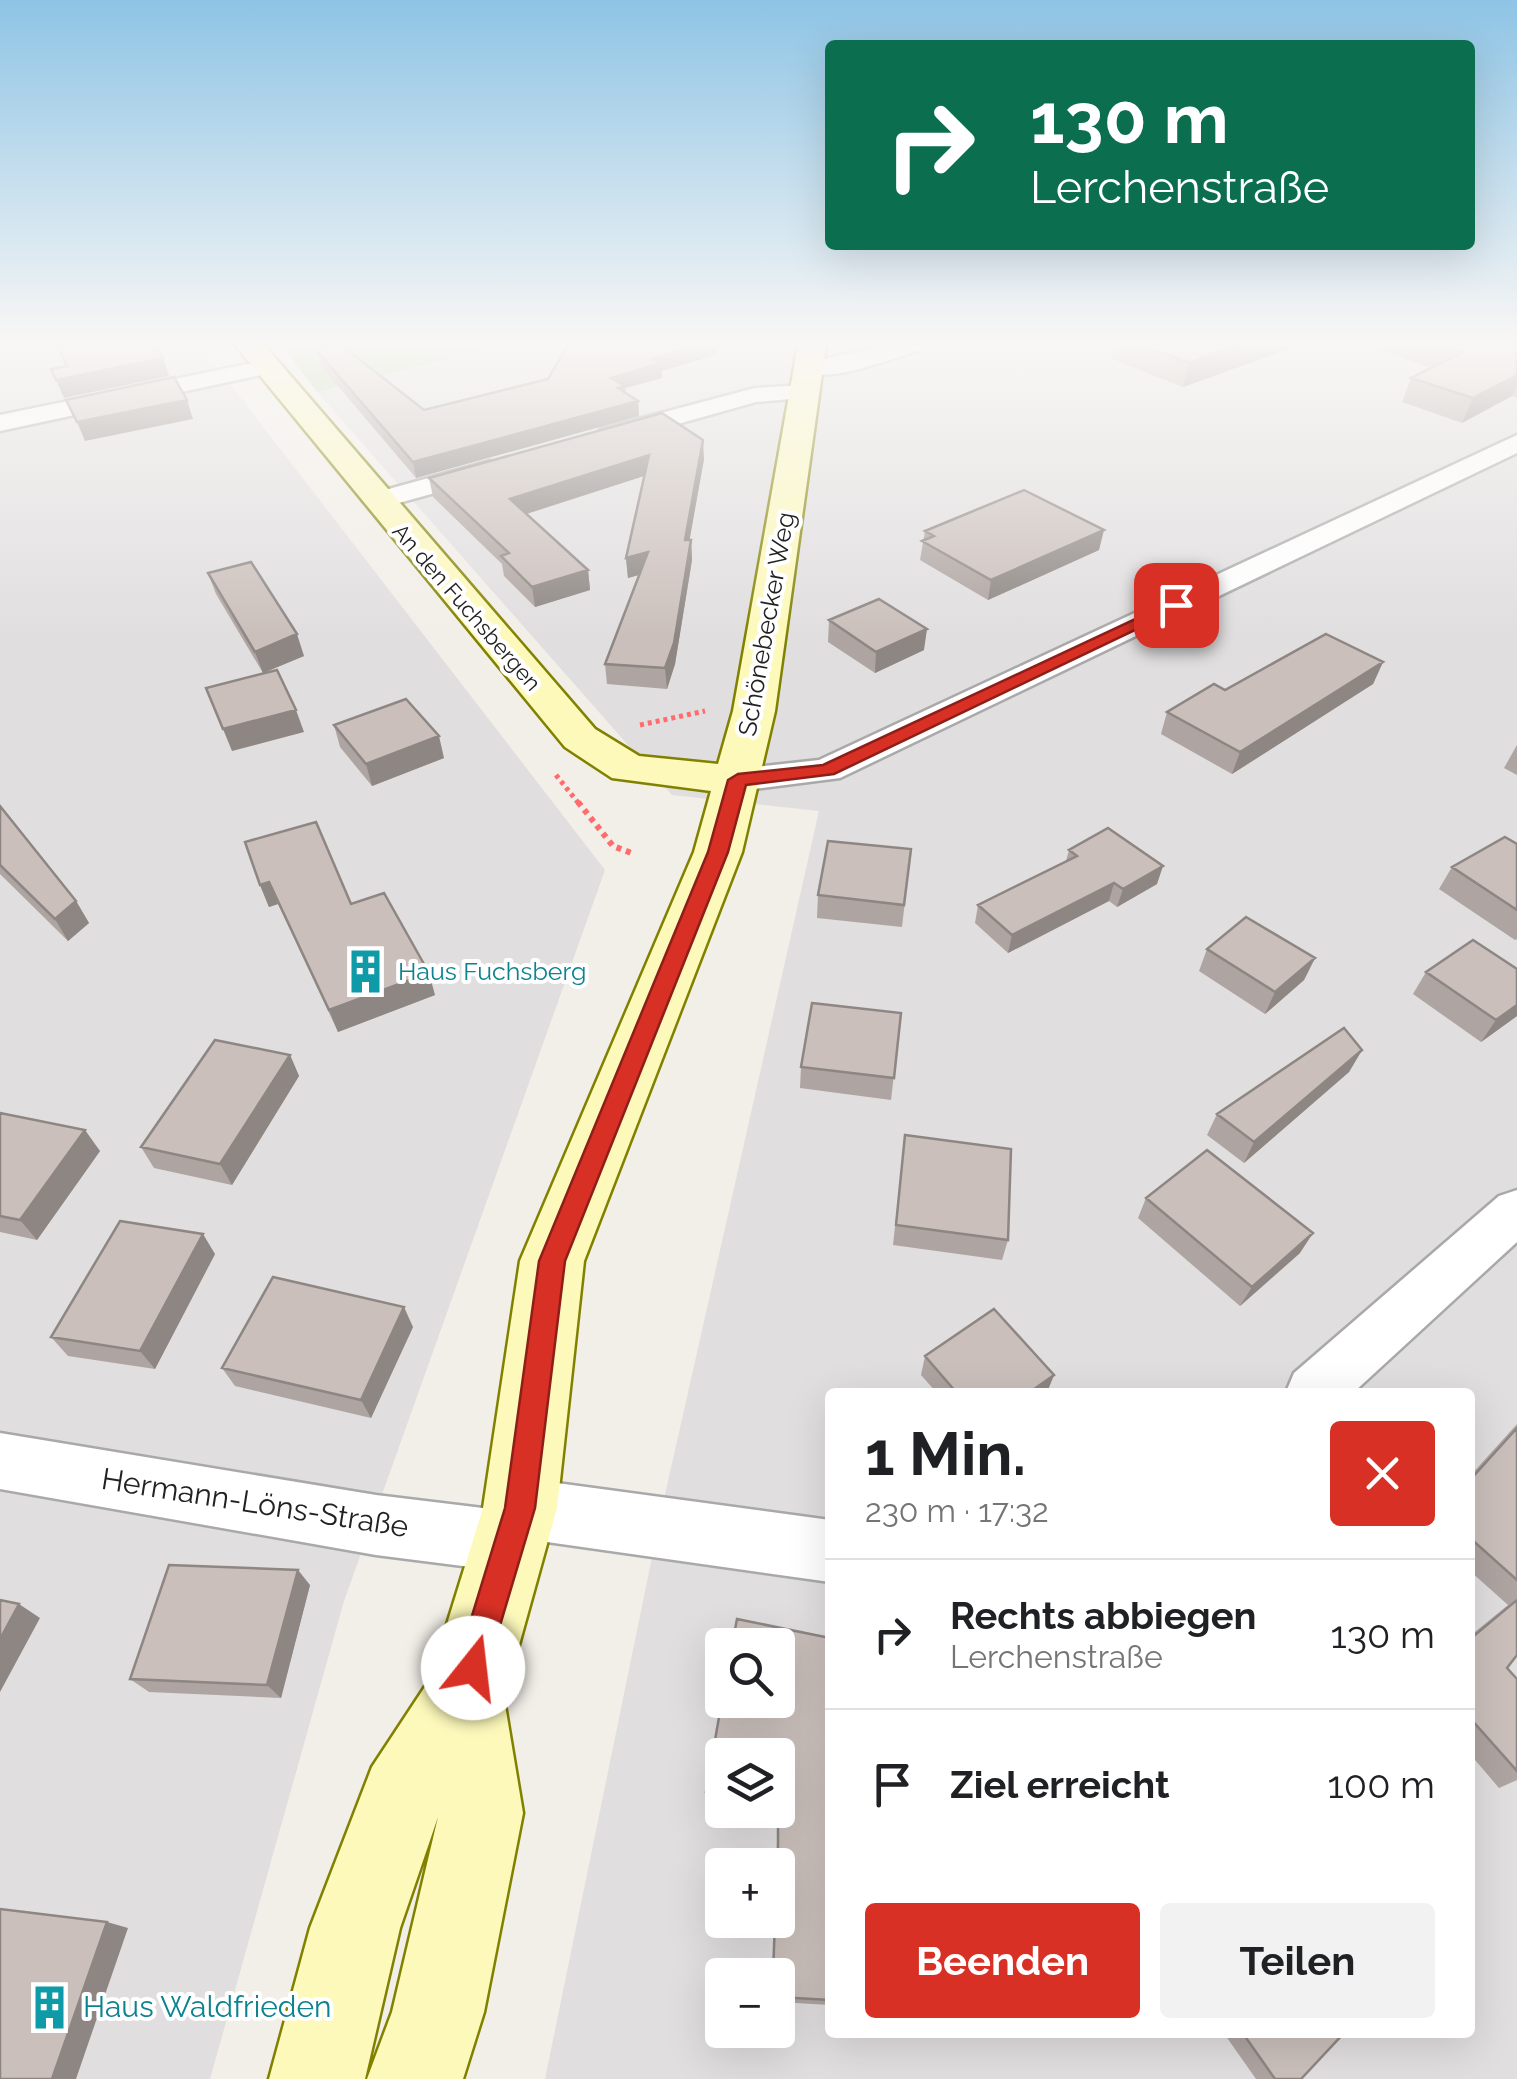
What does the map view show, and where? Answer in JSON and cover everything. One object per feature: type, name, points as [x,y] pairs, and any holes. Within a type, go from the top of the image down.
[{"type":"street","name":"An den Fuchsbergen","points":[[329,442],[580,738],[628,768],[738,780]]},
{"type":"street","name":"Schönebecker Weg","points":[[317,2079],[355,1928],[402,1797],[464,1699],[515,1525],[552,1261],[718,852],[754,711],[796,442]]},
{"type":"street","points":[[738,780],[827,770],[1517,442]]},
{"type":"street","points":[[377,501],[509,464]]},
{"type":"street","points":[[1318,1388],[1517,1211]]},
{"type":"street","name":"Hermann-Löns-Straße","points":[[0,1461],[376,1525],[515,1525],[825,1551]]},
{"type":"street","name":"Schönebecker Weg","points":[[415,2079],[438,2012],[481,1813],[464,1699]]},
{"type":"shaded area","points":[[0,442],[275,442],[605,870],[344,1601],[210,2079],[0,2079]]},
{"type":"shaded area","points":[[361,442],[1517,442],[1517,2079],[545,2079],[664,1499],[819,811],[672,795]]},
{"type":"building","points":[[396,442],[487,442],[413,462]]},
{"type":"building","points":[[558,442],[703,442],[685,540],[691,540],[674,643],[665,668],[605,664],[648,552],[626,558],[649,455],[510,499],[588,570],[532,587],[501,556],[509,553],[429,478]]},
{"type":"building","points":[[1024,490],[1104,530],[991,580],[922,541],[934,536],[925,531]]},
{"type":"building","points":[[251,562],[297,634],[255,652],[208,573]]},
{"type":"building","points":[[879,599],[927,629],[876,652],[829,620]]},
{"type":"building","points":[[1326,634],[1383,662],[1240,752],[1167,712],[1214,684],[1225,690]]},
{"type":"building","points":[[277,670],[296,710],[223,729],[206,688]]},
{"type":"building","points":[[406,699],[439,736],[366,764],[334,725]]},
{"type":"building","points":[[0,806],[76,901],[55,919],[0,865]]},
{"type":"building","points":[[316,822],[351,904],[384,893],[429,973],[329,1010],[269,882],[260,885],[245,842]]},
{"type":"building","points":[[1108,828],[1163,866],[1123,889],[1114,883],[1012,935],[978,905],[1077,856],[1069,850]]},
{"type":"building","points":[[1505,837],[1517,844],[1517,910],[1452,867]]},
{"type":"building","points":[[828,841],[911,849],[904,905],[818,895]]},
{"type":"building","points":[[1246,917],[1315,958],[1275,992],[1207,949]]},
{"type":"building","points":[[1473,940],[1517,969],[1517,1005],[1496,1020],[1426,972]]},
{"type":"building","points":[[812,1003],[901,1013],[894,1078],[801,1067]]},
{"type":"building","points":[[1344,1028],[1362,1050],[1254,1142],[1217,1114]]},
{"type":"building","points":[[215,1040],[290,1055],[220,1164],[141,1147]]},
{"type":"building","points":[[0,1113],[85,1130],[20,1220],[0,1216]]},
{"type":"building","points":[[905,1135],[1011,1149],[1008,1240],[896,1225]]},
{"type":"building","points":[[1207,1150],[1313,1233],[1252,1287],[1146,1198]]},
{"type":"building","points":[[120,1221],[203,1234],[140,1351],[51,1337]]},
{"type":"building","points":[[273,1277],[404,1307],[361,1400],[222,1368]]},
{"type":"building","points":[[994,1309],[1054,1375],[1036,1388],[953,1388],[925,1356]]},
{"type":"building","points":[[1517,1428],[1517,1580],[1475,1542],[1475,1474]]},
{"type":"building","points":[[169,1565],[298,1570],[267,1685],[130,1679]]},
{"type":"building","points":[[0,1600],[19,1604],[0,1639]]},
{"type":"building","points":[[1517,1600],[1517,1655],[1507,1668],[1517,1679],[1517,1771],[1475,1724],[1475,1635]]},
{"type":"building","points":[[737,1619],[781,1628],[735,1628]]},
{"type":"building","points":[[795,1631],[825,1637],[825,2000],[795,1998],[795,1958],[774,1958],[774,1938],[795,1938],[795,1848],[778,1848],[778,1828],[795,1828],[795,1738],[715,1738],[719,1718],[795,1718]]},
{"type":"building","name":"Haus Waldfrieden","points":[[0,1909],[107,1922],[52,2079],[0,2079]]},
{"type":"building","points":[[1246,2038],[1339,2038],[1301,2079],[1275,2079]]},
{"type":"place","name":"Haus Fuchsberg","points":[[365,971]]},
{"type":"place","name":"Haus Waldfrieden","points":[[50,2007]]},
{"type":"route","points":[[473,1668],[520,1508],[552,1261],[718,852],[738,780],[827,770],[1176,605]]}]
